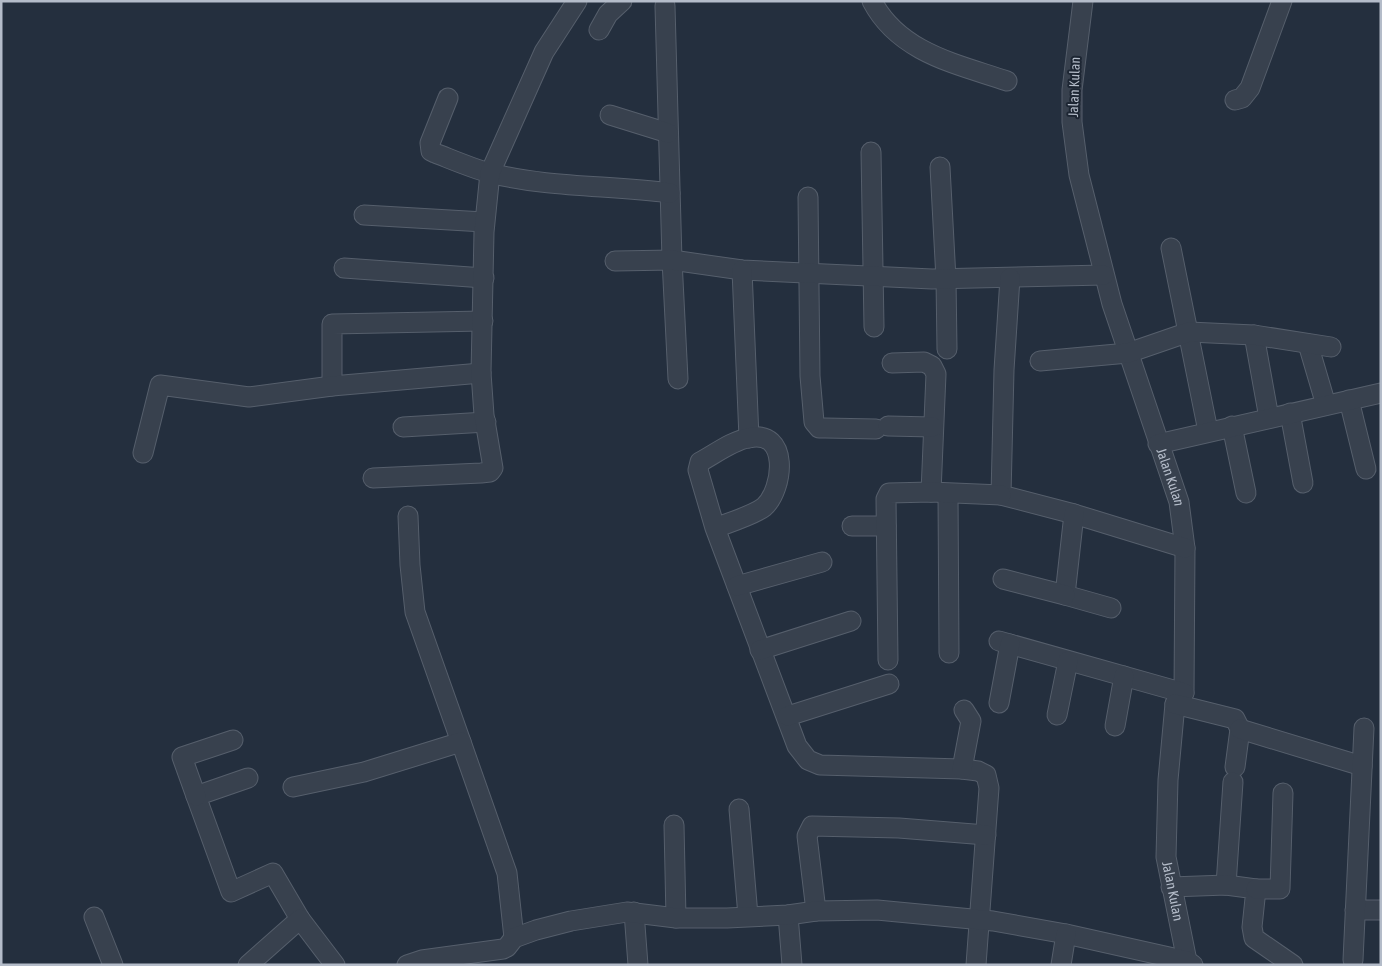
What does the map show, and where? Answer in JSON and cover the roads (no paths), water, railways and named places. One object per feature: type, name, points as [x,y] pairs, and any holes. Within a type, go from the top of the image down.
[{"type":"street","points":[[373,478],[490,472],[493,468],[486,422],[482,373],[484,222],[490,173],[544,52],[577,1]]},
{"type":"street","points":[[599,30],[608,14],[622,1]]},
{"type":"street","points":[[872,1],[878,12],[903,39],[936,58],[1007,81]]},
{"type":"street","name":"Jalan Kulan","points":[[1083,1],[1074,57],[1072,122],[1079,175],[1104,275],[1158,444],[1179,502],[1186,548],[1180,699],[1165,823],[1166,857],[1171,886],[1190,963]]},
{"type":"street","points":[[1234,100],[1242,98],[1250,88],[1282,1]]},
{"type":"street","points":[[664,6],[672,260],[678,379]]},
{"type":"street","points":[[448,98],[430,143],[431,151],[490,173],[552,184],[634,188],[670,193]]},
{"type":"street","points":[[610,114],[668,133]]},
{"type":"street","points":[[871,152],[874,327]]},
{"type":"street","points":[[940,167],[946,279],[947,349]]},
{"type":"street","points":[[808,197],[810,376],[814,422],[819,428],[933,427]]},
{"type":"street","points":[[364,215],[484,222]]},
{"type":"street","points":[[1172,248],[1208,431]]},
{"type":"street","points":[[615,260],[672,260],[742,270],[946,279],[1104,275]]},
{"type":"street","points":[[344,268],[484,278]]},
{"type":"street","points":[[742,270],[748,438]]},
{"type":"street","points":[[1001,495],[1004,370],[1010,278]]},
{"type":"street","points":[[332,386],[332,324],[483,321]]},
{"type":"street","points":[[1040,360],[1128,353],[1189,332],[1254,335],[1331,347]]},
{"type":"street","points":[[1254,335],[1269,418]]},
{"type":"street","points":[[1308,344],[1326,405]]},
{"type":"street","points":[[892,363],[924,362],[932,366],[936,374],[933,427],[940,493],[949,653]]},
{"type":"street","points":[[142,453],[160,385],[250,397],[332,386],[482,373]]},
{"type":"street","points":[[1158,444],[1208,431],[1381,393]]},
{"type":"street","points":[[1349,400],[1366,469]]},
{"type":"street","points":[[1290,413],[1303,483]]},
{"type":"street","points":[[403,427],[486,422]]},
{"type":"street","points":[[1232,426],[1246,493]]},
{"type":"street","points":[[715,528],[761,509],[773,494],[780,463],[777,447],[768,438],[748,438],[700,462],[698,466],[699,476],[715,528],[736,586],[802,754],[813,763],[962,769],[983,773],[988,780],[986,835],[978,919],[976,965]]},
{"type":"street","points":[[888,660],[886,499],[889,494],[1001,495],[1074,514],[1186,548]]},
{"type":"street","points":[[1065,595],[1074,514]]},
{"type":"street","points":[[408,516],[410,565],[415,612],[507,873],[514,938]]},
{"type":"street","points":[[852,526],[886,526]]},
{"type":"street","points":[[736,586],[822,562]]},
{"type":"street","points":[[1003,579],[1112,608]]},
{"type":"street","points":[[760,650],[851,621]]},
{"type":"street","points":[[999,703],[1004,642],[1124,676],[1235,719],[1240,729],[1234,774],[1226,885]]},
{"type":"street","points":[[1057,715],[1068,661]]},
{"type":"street","points":[[1115,726],[1124,676]]},
{"type":"street","points":[[788,716],[889,684]]},
{"type":"street","points":[[962,769],[971,721],[964,710]]},
{"type":"street","points":[[1353,960],[1364,728]]},
{"type":"street","points":[[1240,729],[1362,766]]},
{"type":"street","points":[[233,740],[182,757],[231,892],[273,873],[296,923],[335,965]]},
{"type":"street","points":[[293,787],[364,772],[461,742]]},
{"type":"street","points":[[196,796],[248,778]]},
{"type":"street","points":[[1171,886],[1226,885],[1256,889],[1280,889],[1284,794]]},
{"type":"street","points":[[739,809],[748,916]]},
{"type":"street","points":[[674,825],[676,918]]},
{"type":"street","points":[[816,911],[807,836],[812,826],[899,828],[986,835]]},
{"type":"street","points":[[1256,889],[1252,927],[1254,938],[1293,965]]},
{"type":"street","points":[[407,965],[422,960],[503,949],[514,938],[571,921],[634,912],[676,918],[877,910],[978,919],[1066,934],[1165,961],[1190,963]]},
{"type":"street","points":[[1355,910],[1381,910]]},
{"type":"street","points":[[634,912],[638,965]]},
{"type":"street","points":[[788,915],[792,965]]},
{"type":"street","points":[[94,917],[113,965]]},
{"type":"street","points":[[248,965],[296,923]]},
{"type":"street","points":[[1061,965],[1066,934]]}]
